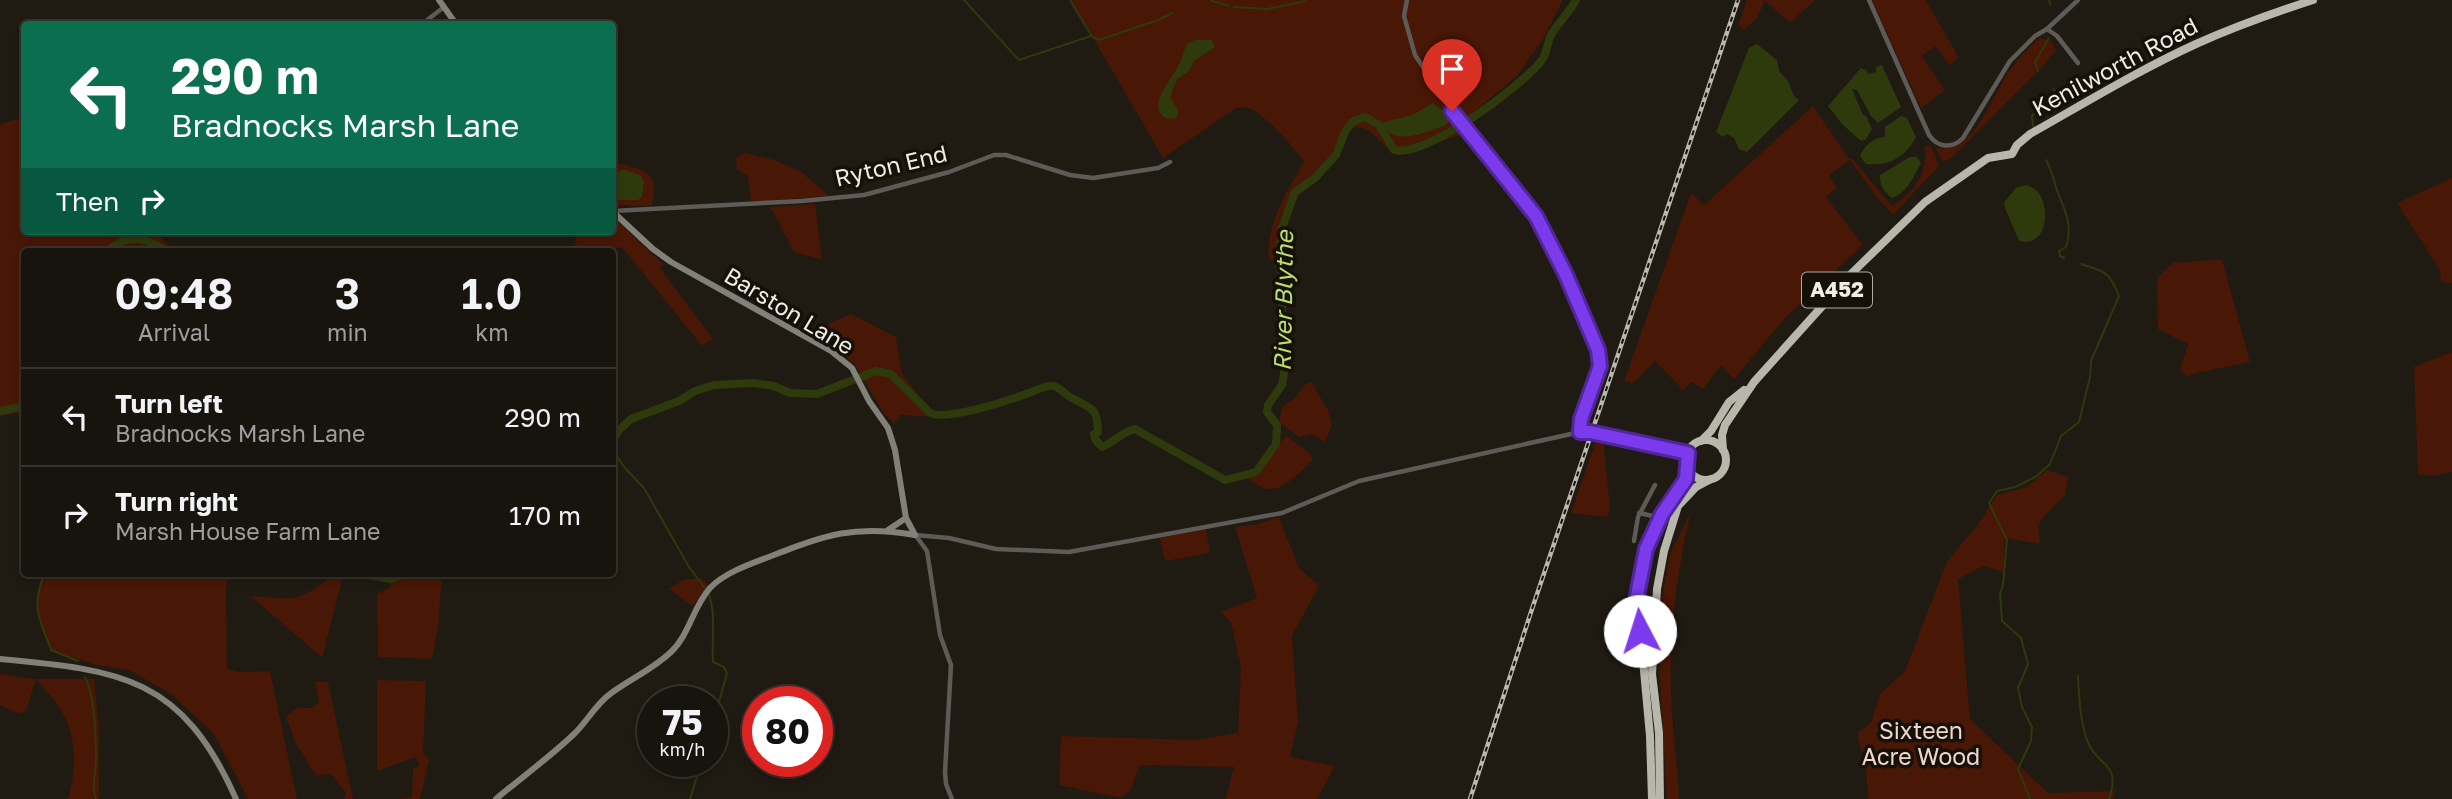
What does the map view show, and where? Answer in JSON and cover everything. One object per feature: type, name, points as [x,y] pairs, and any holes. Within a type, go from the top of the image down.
[{"type":"highway","name":"Kenilworth Road","points":[[1754,382],[1853,272],[1925,202],[1989,158],[2009,155],[2030,134],[2195,44],[2255,19],[2313,0]]},
{"type":"highway","name":"A452","points":[[1688,453],[1695,443],[1711,431],[1729,402],[1754,382]]},
{"type":"highway","name":"A452","points":[[1660,799],[1659,733],[1652,674],[1657,589],[1664,551],[1672,517],[1678,506],[1696,487],[1717,477],[1725,466],[1722,435],[1725,425],[1754,382]]},
{"type":"highway","points":[[1701,441],[1714,441],[1723,450]]},
{"type":"highway","points":[[1652,799],[1650,736],[1637,596],[1650,537],[1664,511],[1684,484],[1688,453]]},
{"type":"highway","points":[[1687,466],[1696,477],[1711,479]]},
{"type":"street","points":[[439,0],[454,21]]},
{"type":"street","points":[[1407,0],[1404,16],[1415,55],[1452,111],[1536,216],[1598,350],[1600,366],[1581,419],[1580,432]]},
{"type":"street","points":[[1868,0],[1929,135],[1942,146],[1961,141],[2010,61],[2078,0]]},
{"type":"street","points":[[426,21],[444,7]]},
{"type":"street","points":[[2047,29],[2057,36],[2078,63]]},
{"type":"street","name":"Ryton End","points":[[616,211],[864,195],[949,172],[994,155],[1006,155],[1070,175],[1093,178],[1158,168],[1170,162]]},
{"type":"street","name":"Barston Lane","points":[[616,215],[653,250],[671,262],[831,351],[852,368],[885,422],[893,441],[906,518],[915,535]]},
{"type":"street","points":[[496,799],[576,732],[606,697],[644,674],[671,652],[679,643],[707,592],[740,569],[813,539],[838,533],[888,530],[996,549],[1069,552],[1282,513],[1359,481],[1580,432],[1688,453]]},
{"type":"street","points":[[1634,541],[1639,513],[1655,485]]},
{"type":"street","points":[[1639,513],[1653,516],[1664,511]]},
{"type":"street","points":[[1646,515],[1652,525],[1650,537]]},
{"type":"street","points":[[888,530],[906,518]]},
{"type":"street","points":[[915,535],[927,551]]},
{"type":"street","points":[[931,536],[927,551],[940,635],[951,665],[945,772],[946,784],[953,799]]},
{"type":"street","points":[[0,659],[87,668],[150,690],[176,709],[200,735],[236,799]]},
{"type":"green space","points":[[1071,0],[1563,0],[1542,41],[1518,75],[1459,125],[1463,134],[1400,155],[1387,148],[1366,129],[1352,128],[1342,148],[1320,178],[1297,197],[1285,232],[1281,266],[1269,258],[1271,232],[1279,208],[1304,162],[1300,156],[1262,116],[1248,108],[1236,108],[1163,158]]},
{"type":"green space","points":[[1747,0],[1815,0],[1790,23],[1765,1],[1757,18],[1744,30],[1738,24]]},
{"type":"green space","points":[[1872,0],[1926,0],[1959,58],[1949,65],[1936,46],[1922,56],[1945,90],[1921,108]]},
{"type":"green space","points":[[2039,38],[2052,41],[2056,51],[1951,158],[1943,162],[1935,147],[1948,148],[1960,143],[1970,134],[1980,122],[2009,71]]},
{"type":"green space","points":[[1813,106],[1849,159],[1852,158],[1892,206],[1908,194],[1918,181],[1924,165],[1925,146],[1931,146],[1939,166],[1893,215],[1850,160],[1829,175],[1837,187],[1826,197],[1863,245],[1787,316],[1734,379],[1721,365],[1703,389],[1692,382],[1683,390],[1655,361],[1634,383],[1624,381],[1691,193],[1704,205]]},
{"type":"green space","points":[[21,118],[21,235],[107,235],[109,238],[115,235],[158,235],[173,248],[21,248],[21,412],[0,416],[0,124]]},
{"type":"green space","points":[[745,153],[774,160],[800,171],[829,196],[751,202],[748,176],[737,169],[736,158]]},
{"type":"green space","points":[[616,163],[647,173],[654,185],[651,206],[616,205]]},
{"type":"green space","points":[[2452,178],[2452,283],[2441,282],[2440,270],[2397,203]]},
{"type":"green space","points":[[815,204],[822,260],[794,252],[773,211],[768,207]]},
{"type":"green space","points":[[616,220],[664,265],[659,267],[713,339],[702,346],[622,247],[571,248],[577,242],[574,235],[616,235]]},
{"type":"green space","points":[[2222,259],[2250,362],[2187,377],[2180,369],[2188,344],[2158,329],[2157,278],[2173,263]]},
{"type":"green space","points":[[851,314],[896,337],[902,374],[936,417],[901,415],[894,423],[884,414],[854,363],[809,333]]},
{"type":"green space","points":[[2452,352],[2452,472],[2433,476],[2418,474],[2414,367]]},
{"type":"green space","points":[[1311,382],[1328,410],[1332,425],[1325,442],[1311,434],[1299,437],[1279,422],[1283,406]]},
{"type":"green space","points":[[1287,436],[1310,454],[1313,460],[1297,475],[1284,485],[1270,489],[1263,488],[1243,476],[1262,464]]},
{"type":"green space","points":[[1597,438],[1603,438],[1610,508],[1607,517],[1571,513]]},
{"type":"green space","name":"Sixteen Acre Wood","points":[[2047,470],[2068,477],[2065,496],[2038,525],[2040,544],[2005,538],[2003,572],[1983,566],[1958,579],[1970,719],[2048,793],[2116,791],[2112,799],[1868,799],[1866,769],[1857,733],[1871,723],[1880,694],[1905,671],[1947,561],[1977,526],[1997,495],[2027,487]]},
{"type":"green space","points":[[1691,512],[1678,579],[1671,647],[1679,799],[1667,799],[1657,628],[1670,554]]},
{"type":"green space","points":[[1279,517],[1299,568],[1319,586],[1292,636],[1298,722],[1290,757],[1335,766],[1317,799],[1226,799],[1234,767],[1140,765],[1130,791],[1121,798],[1059,785],[1061,736],[1196,740],[1238,733],[1241,669],[1231,622],[1221,612],[1257,598],[1235,527],[1258,524]]},
{"type":"green space","points":[[1206,529],[1210,553],[1165,561],[1160,538]]},
{"type":"green space","points":[[43,577],[228,577],[227,669],[241,672],[270,671],[297,799],[248,799],[214,734],[171,694],[129,670],[96,665],[51,650],[38,613]]},
{"type":"green space","points":[[329,577],[343,577],[322,658],[251,596],[294,598]]},
{"type":"green space","points":[[390,577],[442,577],[438,627],[432,659],[378,657],[377,594],[391,587]]},
{"type":"green space","points":[[701,578],[709,585],[693,606],[669,589],[683,580]]},
{"type":"green space","points":[[0,674],[36,679],[26,711],[19,714],[0,705]]},
{"type":"green space","points":[[36,679],[94,679],[99,729],[99,799],[68,799],[74,765],[70,730],[58,705]]},
{"type":"green space","points":[[377,680],[426,681],[423,753],[429,760],[420,799],[397,799],[412,797],[413,769],[419,765],[416,757],[377,771]]},
{"type":"green space","points":[[315,682],[328,682],[353,799],[344,799],[346,793],[330,773],[316,776],[296,744],[286,717],[297,708],[312,708],[319,702]]},
{"type":"shaded area","points":[[1195,40],[1212,40],[1215,47],[1194,61],[1189,71],[1177,79],[1170,97],[1179,112],[1176,118],[1167,119],[1159,108],[1161,95],[1178,67],[1187,44]]},
{"type":"shaded area","points":[[1757,44],[1777,60],[1779,71],[1799,100],[1747,152],[1739,149],[1734,138],[1727,134],[1723,137],[1716,132],[1749,48]]},
{"type":"shaded area","points":[[1882,65],[1901,107],[1878,123],[1871,116],[1857,90],[1852,89],[1872,129],[1865,140],[1861,141],[1842,124],[1828,106],[1861,68],[1868,74],[1876,72],[1876,67]]},
{"type":"shaded area","points":[[1433,103],[1444,111],[1449,121],[1444,126],[1402,137],[1388,132],[1382,125],[1412,115]]},
{"type":"shaded area","points":[[1901,116],[1907,118],[1916,137],[1912,144],[1896,159],[1882,164],[1866,164],[1860,156],[1864,149],[1873,140],[1885,137],[1885,127]]},
{"type":"shaded area","points":[[1910,157],[1917,157],[1921,163],[1906,188],[1892,198],[1883,188],[1880,175]]},
{"type":"shaded area","points":[[622,169],[640,175],[644,182],[642,197],[638,200],[616,200],[616,175]]},
{"type":"shaded area","points":[[2027,185],[2041,197],[2045,215],[2041,232],[2036,239],[2029,242],[2019,241],[2004,202],[2017,187]]},
{"type":"waterway","points":[[964,0],[1019,60],[1091,36],[1099,40],[1172,13]]},
{"type":"waterway","points":[[1070,0],[1091,35]]},
{"type":"waterway","points":[[1234,7],[1267,9],[1305,0]]},
{"type":"waterway","name":"River Blythe","points":[[616,435],[631,419],[714,385],[753,383],[774,386],[790,393],[817,394],[876,371],[891,374],[930,413],[938,415],[977,409],[1055,386],[1092,409],[1098,432],[1094,434],[1095,439],[1102,447],[1135,429],[1225,480],[1256,472],[1276,444],[1277,425],[1267,412],[1268,405],[1282,385],[1286,360],[1280,324],[1285,285],[1279,265],[1282,228],[1295,192],[1315,178],[1336,155],[1352,122],[1365,117],[1379,125],[1394,150],[1408,150],[1428,143],[1472,118],[1515,86],[1542,60],[1551,35],[1576,0]]},
{"type":"waterway","points":[[2049,0],[2050,4]]},
{"type":"waterway","points":[[1212,1],[1229,6]]},
{"type":"waterway","points":[[2038,71],[2035,62],[2049,38]]},
{"type":"waterway","points":[[2054,89],[2055,94]]},
{"type":"waterway","points":[[2033,126],[2032,116],[2039,108]]},
{"type":"waterway","points":[[2046,160],[2068,223],[2066,247],[2059,251],[2064,258]]},
{"type":"waterway","name":"River Blythe","points":[[111,248],[129,239],[144,240],[161,248]]},
{"type":"waterway","points":[[2030,799],[2018,769],[2031,741],[2032,727],[2022,707],[2018,688],[2028,664],[2021,638],[2002,621],[2000,594],[2007,540],[1989,503],[1997,491],[2015,487],[2037,476],[2050,464],[2061,436],[2079,422],[2090,377],[2091,361],[2119,296],[2109,277],[2081,264]]},
{"type":"waterway","name":"River Blythe","points":[[0,411],[21,407]]},
{"type":"waterway","points":[[616,454],[644,488],[689,567],[705,588]]},
{"type":"waterway","points":[[43,577],[37,605],[51,650],[78,661]]},
{"type":"waterway","name":"River Blythe","points":[[379,577],[397,577]]},
{"type":"waterway","points":[[708,593],[713,618],[713,662],[724,667],[727,673],[723,686]]},
{"type":"waterway","points":[[2078,676],[2086,737],[2095,754],[2110,770],[2112,777],[2109,799]]},
{"type":"waterway","points":[[85,677],[94,717],[96,799]]},
{"type":"waterway","points":[[690,799],[697,777]]},
{"type":"railway","points":[[1470,799],[1738,0]]},
{"type":"route","points":[[1452,111],[1536,216],[1566,275],[1598,350],[1600,366],[1581,419],[1580,432],[1688,453],[1684,484],[1662,514],[1646,549],[1637,596],[1640,631]]}]
